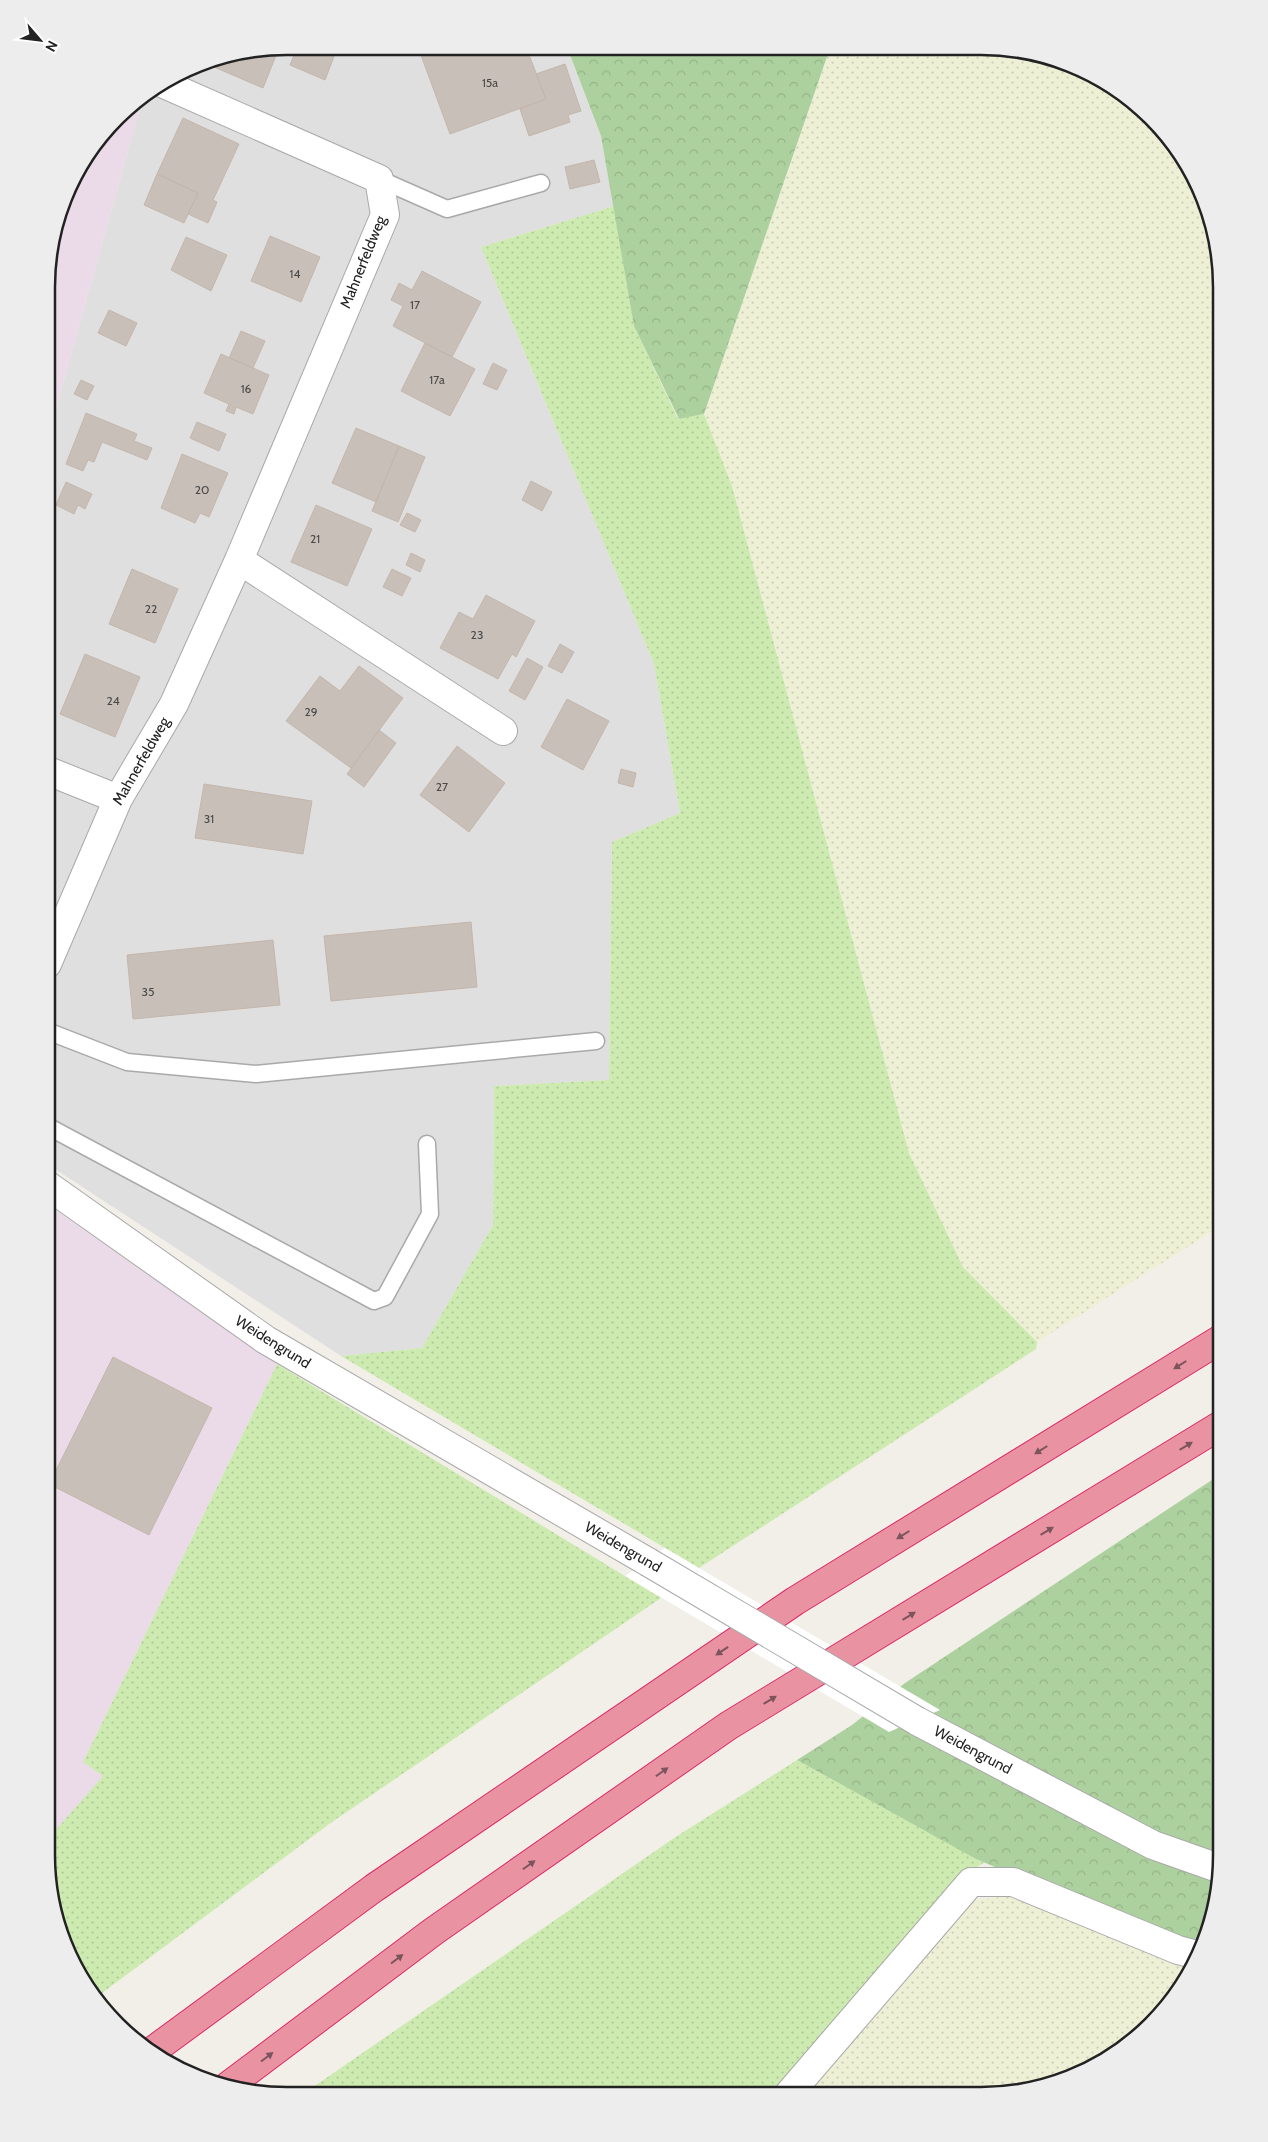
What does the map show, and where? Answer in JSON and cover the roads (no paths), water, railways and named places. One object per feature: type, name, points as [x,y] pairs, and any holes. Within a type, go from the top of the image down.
[{"type":"highway","points":[[157,2047],[374,1888],[795,1601],[1213,1344]]},
{"type":"highway","points":[[234,2081],[434,1931],[728,1726],[1213,1430]]},
{"type":"street","points":[[170,87],[379,179]]},
{"type":"street","name":"Mahnerfeldweg","points":[[55,945],[118,799],[174,704],[239,560],[385,215],[379,179]]},
{"type":"street","points":[[239,560],[503,731]]},
{"type":"street","points":[[55,774],[118,799]]},
{"type":"street","name":"Weidengrund","points":[[55,1191],[266,1340],[918,1721],[1153,1845],[1213,1866]]},
{"type":"street","points":[[795,2087],[971,1882],[1013,1882],[1178,1950],[1191,1953]]},
{"type":"lane","points":[[379,179],[447,209],[542,183]]},
{"type":"lane","points":[[55,1034],[127,1062],[256,1074],[596,1041]]},
{"type":"lane","points":[[55,1130],[374,1301],[385,1297],[430,1214],[428,1144]]}]
